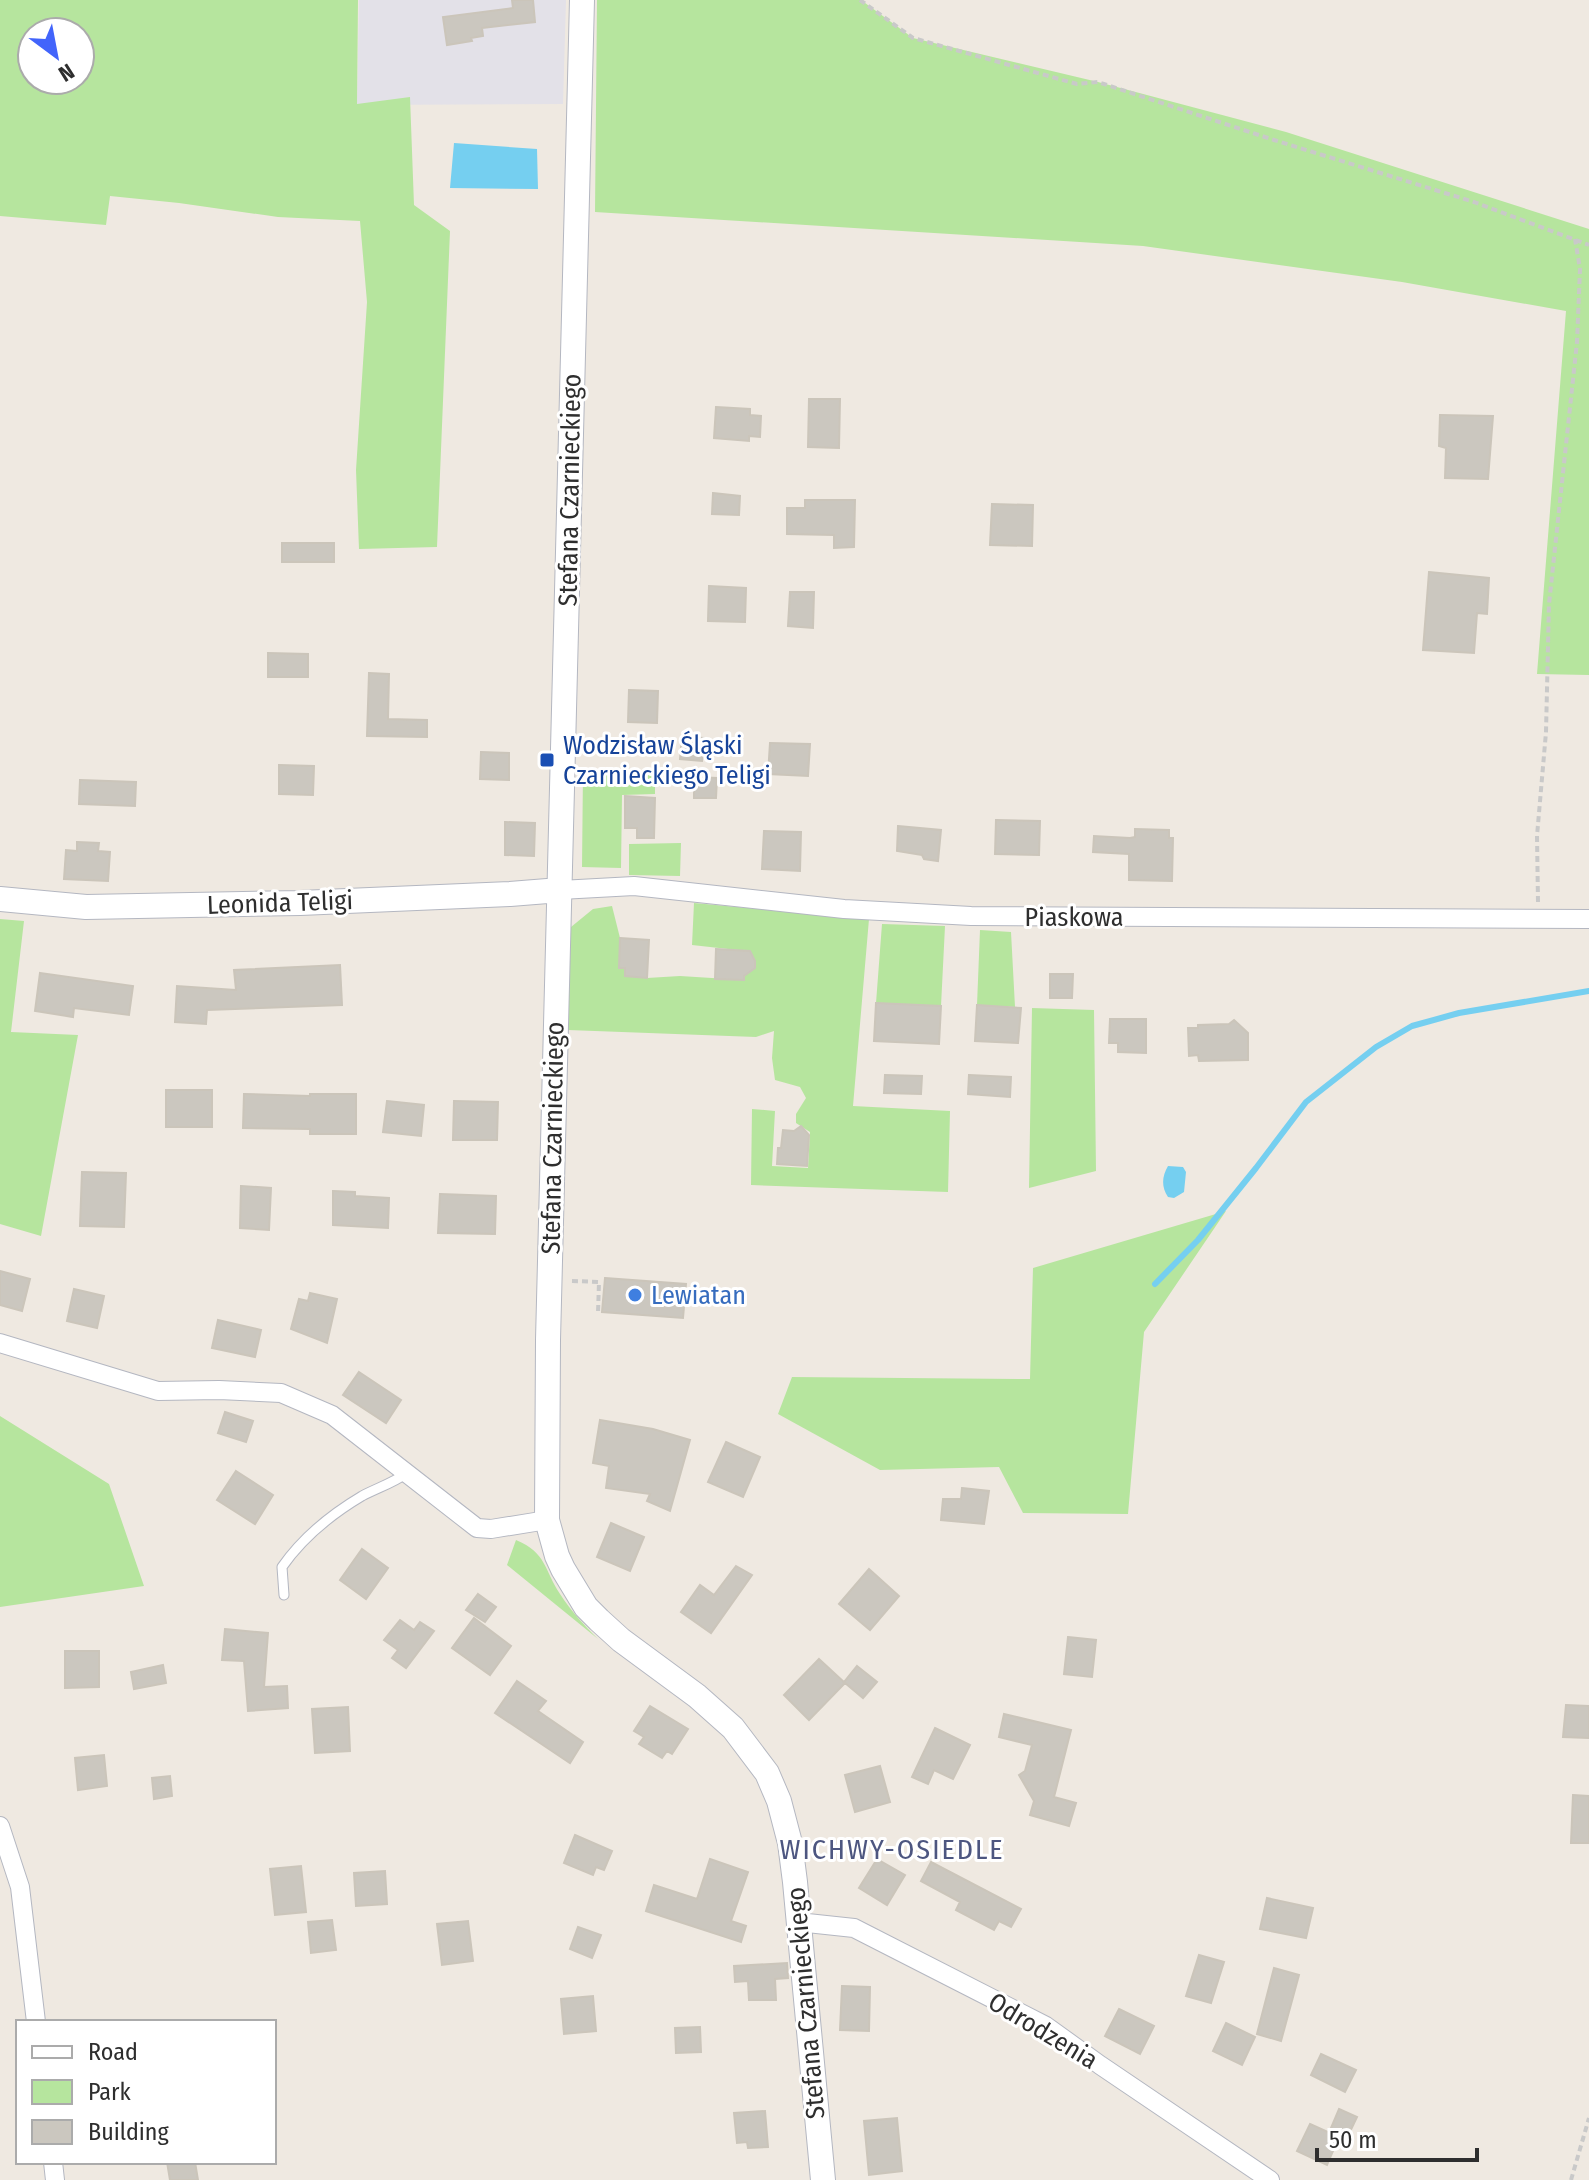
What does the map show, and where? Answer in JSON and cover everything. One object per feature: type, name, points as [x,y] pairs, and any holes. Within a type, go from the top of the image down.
[{"type":"street","name":"Stefana Czarnieckiego","points":[[582,0],[548,1340],[547,1520],[557,1556],[586,1607],[621,1640],[720,1716],[747,1744],[767,1773],[779,1801],[790,1843],[823,2180]]},
{"type":"street","name":"Piaskowa","points":[[560,890],[634,886],[844,909],[971,916],[1589,919]]},
{"type":"street","name":"Leonida Teligi","points":[[0,899],[86,907],[300,903],[560,890]]},
{"type":"street","points":[[0,1343],[158,1391],[281,1393],[332,1415],[477,1528],[491,1529],[547,1520]]},
{"type":"street","points":[[0,1826],[20,1887],[36,2020]]},
{"type":"street","name":"Odrodzenia","points":[[798,1922],[854,1928],[1046,2026],[1270,2180]]},
{"type":"lane","points":[[284,1595],[282,1567],[296,1547],[328,1517],[407,1473]]},
{"type":"path","points":[[860,0],[913,38],[1077,84],[1098,82],[1474,202],[1589,245]]},
{"type":"path","points":[[1538,918],[1537,836],[1546,732],[1549,604],[1577,342],[1580,269],[1575,239]]},
{"type":"path","points":[[561,1280],[599,1282],[598,1313]]},
{"type":"path","points":[[1571,2180],[1589,2118]]},
{"type":"shaded area","points":[[359,0],[566,0],[563,104],[357,105]]},
{"type":"green space","points":[[0,0],[358,0],[357,104],[410,97],[414,205],[450,231],[437,547],[359,549],[356,470],[367,302],[360,221],[278,217],[110,196],[106,225],[0,216]]},
{"type":"green space","points":[[597,0],[861,0],[913,38],[1098,82],[1286,132],[1589,229],[1589,675],[1537,674],[1566,311],[1402,282],[1143,246],[595,212]]},
{"type":"green space","points":[[583,771],[655,775],[655,794],[622,795],[621,868],[582,867]]},
{"type":"green space","points":[[681,843],[680,876],[629,875],[629,844]]},
{"type":"green space","points":[[694,903],[869,919],[853,1106],[950,1111],[948,1192],[751,1185],[752,1109],[775,1111],[772,1166],[808,1168],[810,1132],[796,1123],[796,1114],[806,1098],[800,1087],[775,1080],[772,1058],[774,1031],[756,1037],[568,1030],[571,927],[593,909],[612,906],[620,938],[619,967],[625,968],[625,976],[744,980],[745,972],[755,968],[753,957],[746,951],[692,945]]},
{"type":"green space","points":[[0,919],[24,921],[11,1032],[78,1035],[41,1236],[0,1224]]},
{"type":"green space","points":[[882,924],[945,926],[941,1006],[876,1003]]},
{"type":"green space","points":[[980,930],[1011,932],[1015,1007],[977,1005]]},
{"type":"green space","points":[[1032,1008],[1094,1010],[1096,1171],[1029,1188]]},
{"type":"green space","points":[[1226,1211],[1144,1332],[1128,1514],[1023,1513],[999,1467],[880,1470],[778,1414],[792,1377],[1030,1379],[1033,1268]]},
{"type":"green space","points":[[0,1416],[109,1484],[144,1586],[0,1607]]},
{"type":"green space","points":[[516,1540],[539,1556],[564,1600],[598,1639],[507,1565]]},
{"type":"water","points":[[454,143],[537,149],[538,189],[450,188]]},
{"type":"water","points":[[1168,1166],[1183,1167],[1186,1172],[1184,1192],[1174,1198],[1168,1197],[1163,1185]]},
{"type":"building","points":[[512,0],[533,0],[535,22],[482,28],[483,36],[447,45],[443,17],[513,8]]},
{"type":"building","points":[[809,399],[840,399],[839,448],[808,447]]},
{"type":"building","points":[[716,407],[750,409],[750,415],[761,416],[760,437],[749,436],[749,441],[714,438]]},
{"type":"building","points":[[1440,415],[1493,416],[1488,479],[1445,478],[1446,448],[1439,446]]},
{"type":"building","points":[[713,493],[740,496],[739,515],[712,514]]},
{"type":"building","points":[[805,500],[855,500],[854,547],[834,548],[834,535],[787,534],[787,508],[805,508]]},
{"type":"building","points":[[992,504],[1033,505],[1032,546],[990,545]]},
{"type":"building","points":[[282,543],[334,543],[334,562],[282,562]]},
{"type":"building","points":[[1429,572],[1489,578],[1487,614],[1477,613],[1474,653],[1423,650]]},
{"type":"building","points":[[709,586],[746,588],[745,622],[708,621]]},
{"type":"building","points":[[790,592],[814,592],[813,628],[788,626]]},
{"type":"building","points":[[268,653],[308,654],[308,677],[268,677]]},
{"type":"building","points":[[369,673],[389,674],[388,719],[427,720],[427,737],[367,736]]},
{"type":"building","points":[[629,690],[658,691],[657,723],[628,722]]},
{"type":"building","points":[[682,737],[704,738],[702,761],[680,759]]},
{"type":"building","points":[[770,743],[810,744],[808,776],[768,774]]},
{"type":"building","points":[[481,752],[509,753],[509,780],[480,779]]},
{"type":"building","points":[[279,765],[314,766],[313,795],[279,794]]},
{"type":"building","points":[[694,777],[717,778],[716,798],[694,798]]},
{"type":"building","points":[[80,780],[136,782],[135,806],[79,804]]},
{"type":"building","points":[[625,796],[655,798],[654,838],[637,838],[637,828],[625,828]]},
{"type":"building","points":[[996,820],[1040,821],[1039,855],[995,854]]},
{"type":"building","points":[[505,822],[535,823],[534,856],[505,855]]},
{"type":"building","points":[[898,826],[941,830],[938,861],[897,851]]},
{"type":"building","points":[[1135,829],[1169,830],[1169,838],[1173,838],[1172,881],[1129,880],[1129,854],[1093,852],[1094,836],[1130,838],[1135,837]]},
{"type":"building","points":[[764,831],[801,832],[800,871],[762,869]]},
{"type":"building","points":[[77,842],[99,843],[98,851],[110,852],[108,881],[64,879],[66,850],[77,851]]},
{"type":"building","points":[[620,938],[649,940],[647,978],[625,976],[625,968],[619,968]]},
{"type":"building","points":[[716,949],[750,951],[755,968],[744,976],[744,980],[715,979]]},
{"type":"building","points":[[340,965],[342,1005],[207,1010],[206,1024],[175,1022],[177,986],[236,990],[234,970]]},
{"type":"building","points":[[40,973],[133,986],[129,1015],[74,1008],[73,1017],[35,1011]]},
{"type":"building","points":[[1050,974],[1073,974],[1072,998],[1050,998]]},
{"type":"building","points":[[876,1003],[941,1006],[939,1044],[874,1041]]},
{"type":"building","points":[[977,1005],[1021,1008],[1018,1043],[975,1041]]},
{"type":"building","points":[[1110,1019],[1146,1019],[1146,1053],[1118,1052],[1118,1043],[1109,1043]]},
{"type":"building","points":[[1234,1020],[1248,1033],[1248,1060],[1199,1061],[1198,1055],[1189,1056],[1188,1028],[1229,1024]]},
{"type":"building","points":[[885,1075],[922,1076],[921,1094],[884,1093]]},
{"type":"building","points":[[969,1075],[1011,1077],[1010,1097],[968,1094]]},
{"type":"building","points":[[166,1090],[212,1090],[212,1127],[166,1127]]},
{"type":"building","points":[[244,1094],[356,1094],[356,1134],[310,1134],[310,1129],[243,1128]]},
{"type":"building","points":[[387,1101],[424,1105],[421,1136],[383,1132]]},
{"type":"building","points":[[454,1101],[498,1102],[497,1140],[453,1140]]},
{"type":"building","points":[[801,1126],[809,1135],[807,1166],[777,1164],[783,1130],[794,1131]]},
{"type":"building","points":[[82,1172],[126,1173],[124,1227],[80,1226]]},
{"type":"building","points":[[241,1186],[271,1188],[269,1230],[240,1228]]},
{"type":"building","points":[[333,1191],[389,1198],[388,1228],[333,1225]]},
{"type":"building","points":[[440,1194],[496,1196],[495,1234],[438,1233]]},
{"type":"building","points":[[0,1271],[30,1279],[22,1311],[0,1305]]},
{"type":"building","points":[[605,1278],[686,1284],[683,1318],[602,1312]]},
{"type":"building","points":[[74,1289],[104,1296],[97,1328],[67,1321]]},
{"type":"building","points":[[310,1293],[337,1299],[327,1343],[291,1329],[299,1299],[308,1301]]},
{"type":"building","points":[[218,1320],[261,1330],[255,1357],[212,1348]]},
{"type":"building","points":[[359,1372],[401,1400],[386,1423],[343,1395]]},
{"type":"building","points":[[225,1412],[253,1421],[246,1442],[218,1433]]},
{"type":"building","points":[[600,1420],[653,1429],[690,1440],[670,1511],[647,1501],[650,1494],[606,1488],[609,1466],[593,1463]]},
{"type":"building","points":[[726,1442],[760,1457],[743,1497],[708,1482]]},
{"type":"building","points":[[236,1471],[273,1495],[255,1524],[217,1500]]},
{"type":"building","points":[[962,1488],[989,1491],[984,1524],[941,1520],[943,1499],[961,1499]]},
{"type":"building","points":[[611,1523],[644,1537],[630,1571],[597,1557]]},
{"type":"building","points":[[362,1549],[388,1568],[366,1599],[340,1580]]},
{"type":"building","points":[[736,1566],[752,1575],[711,1633],[681,1612],[700,1585],[714,1595]]},
{"type":"building","points":[[869,1569],[899,1596],[870,1630],[839,1604]]},
{"type":"building","points":[[478,1594],[496,1607],[485,1622],[466,1610]]},
{"type":"building","points":[[474,1618],[511,1646],[490,1675],[452,1648]]},
{"type":"building","points":[[400,1620],[414,1630],[420,1622],[434,1631],[406,1668],[392,1658],[398,1650],[384,1640]]},
{"type":"building","points":[[225,1629],[268,1633],[264,1687],[287,1686],[288,1708],[248,1711],[244,1661],[222,1660]]},
{"type":"building","points":[[1068,1637],[1096,1640],[1092,1677],[1064,1674]]},
{"type":"building","points":[[65,1651],[99,1651],[99,1687],[65,1688]]},
{"type":"building","points":[[819,1659],[845,1683],[809,1720],[784,1695]]},
{"type":"building","points":[[163,1665],[166,1683],[134,1689],[131,1672]]},
{"type":"building","points":[[857,1666],[877,1682],[863,1698],[844,1682]]},
{"type":"building","points":[[517,1681],[546,1701],[538,1711],[583,1742],[570,1763],[495,1713]]},
{"type":"building","points":[[1566,1705],[1589,1706],[1589,1738],[1563,1737]]},
{"type":"building","points":[[650,1706],[688,1729],[672,1754],[667,1751],[662,1758],[639,1744],[644,1737],[634,1731]]},
{"type":"building","points":[[348,1707],[350,1751],[315,1753],[312,1709]]},
{"type":"building","points":[[1004,1714],[1071,1730],[1054,1797],[1076,1803],[1069,1826],[1030,1815],[1034,1801],[1019,1775],[1025,1771],[1032,1745],[999,1737]]},
{"type":"building","points":[[935,1728],[970,1745],[953,1779],[934,1770],[928,1784],[912,1777]]},
{"type":"building","points":[[104,1755],[107,1786],[78,1790],[75,1758]]},
{"type":"building","points":[[880,1766],[890,1802],[855,1812],[845,1775]]},
{"type":"building","points":[[170,1776],[172,1796],[154,1799],[152,1778]]},
{"type":"building","points":[[1573,1795],[1589,1796],[1589,1843],[1571,1843]]},
{"type":"building","points":[[575,1835],[612,1851],[604,1870],[596,1867],[593,1875],[564,1863]]},
{"type":"building","points":[[710,1859],[748,1872],[731,1921],[746,1926],[741,1942],[646,1911],[654,1885],[697,1899]]},
{"type":"building","points":[[877,1859],[905,1875],[887,1905],[859,1888]]},
{"type":"building","points":[[931,1862],[1021,1909],[1011,1927],[999,1921],[994,1930],[956,1910],[960,1902],[921,1881]]},
{"type":"building","points":[[301,1866],[306,1912],[275,1915],[270,1869]]},
{"type":"building","points":[[385,1871],[387,1904],[356,1906],[354,1873]]},
{"type":"building","points":[[1267,1898],[1313,1908],[1306,1938],[1260,1929]]},
{"type":"building","points":[[332,1920],[336,1950],[311,1953],[308,1922]]},
{"type":"building","points":[[468,1921],[473,1961],[442,1965],[437,1924]]},
{"type":"building","points":[[578,1927],[601,1935],[592,1958],[570,1949]]},
{"type":"building","points":[[1199,1955],[1224,1962],[1211,2003],[1186,1996]]},
{"type":"building","points":[[787,1963],[788,1978],[775,1979],[776,2000],[749,2000],[748,1981],[735,1982],[734,1966]]},
{"type":"building","points":[[1274,1968],[1299,1975],[1281,2041],[1257,2034]]},
{"type":"building","points":[[842,1986],[870,1987],[869,2031],[840,2030]]},
{"type":"building","points":[[593,1996],[596,2031],[564,2034],[561,1999]]},
{"type":"building","points":[[1119,2009],[1154,2026],[1140,2054],[1105,2036]]},
{"type":"building","points":[[1226,2023],[1255,2037],[1242,2065],[1213,2051]]},
{"type":"building","points":[[700,2027],[701,2052],[676,2053],[675,2028]]},
{"type":"building","points":[[1321,2054],[1356,2070],[1345,2092],[1311,2075]]},
{"type":"building","points":[[1339,2109],[1357,2117],[1348,2136],[1331,2128]]},
{"type":"building","points":[[765,2111],[768,2147],[748,2148],[747,2142],[737,2143],[734,2113]]},
{"type":"building","points":[[897,2118],[902,2171],[869,2175],[864,2121]]},
{"type":"building","points":[[1310,2124],[1339,2137],[1327,2165],[1297,2151]]},
{"type":"building","points":[[167,2164],[195,2164],[198,2180],[170,2180]]},
{"type":"waterway","points":[[1155,1284],[1198,1240],[1306,1102],[1376,1047],[1412,1026],[1459,1013],[1589,991]]},
{"type":"place","name":"Wodzisław Śląski Czarnieckiego Teligi","points":[[547,760]]},
{"type":"place","name":"Lewiatan","points":[[635,1295]]},
{"type":"district","name":"WICHWY-OSIEDLE","points":[[892,1849]]}]
